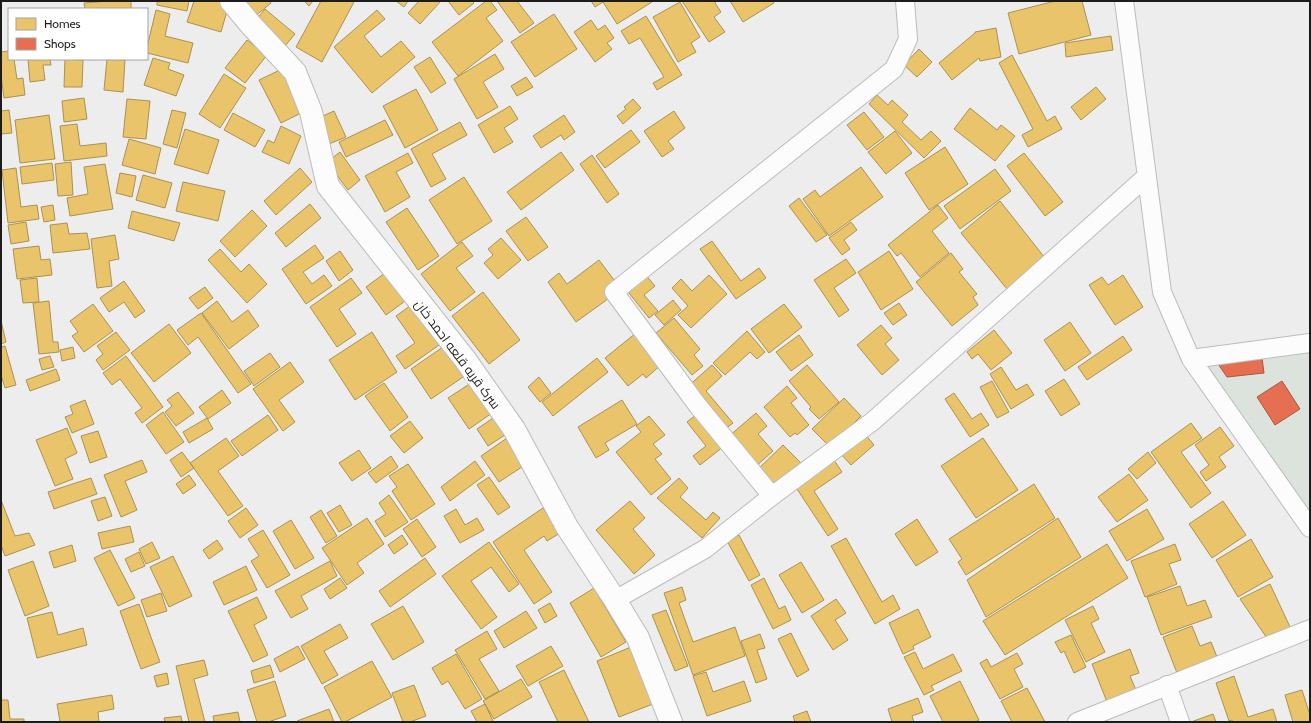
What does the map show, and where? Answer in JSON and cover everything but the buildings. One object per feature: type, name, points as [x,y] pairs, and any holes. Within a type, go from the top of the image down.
[{"type":"street","name":"سرک قریه قلعه احمد خان","points":[[231,1],[251,25],[295,72],[311,112],[328,186],[464,358],[514,429],[567,527],[638,638],[672,722]]},
{"type":"street","points":[[772,496],[698,406],[614,292],[894,68],[908,39],[905,1]]},
{"type":"street","points":[[1124,1],[1162,292],[1191,359],[1310,528]]},
{"type":"street","points":[[615,600],[705,549],[772,496],[873,421],[1147,176]]},
{"type":"street","points":[[1191,359],[1310,343]]},
{"type":"street","points":[[1077,722],[1310,629]]},
{"type":"street","points":[[1167,685],[1180,722]]},
{"type":"shaded area","points":[[1310,349],[1310,515],[1191,359]]}]
